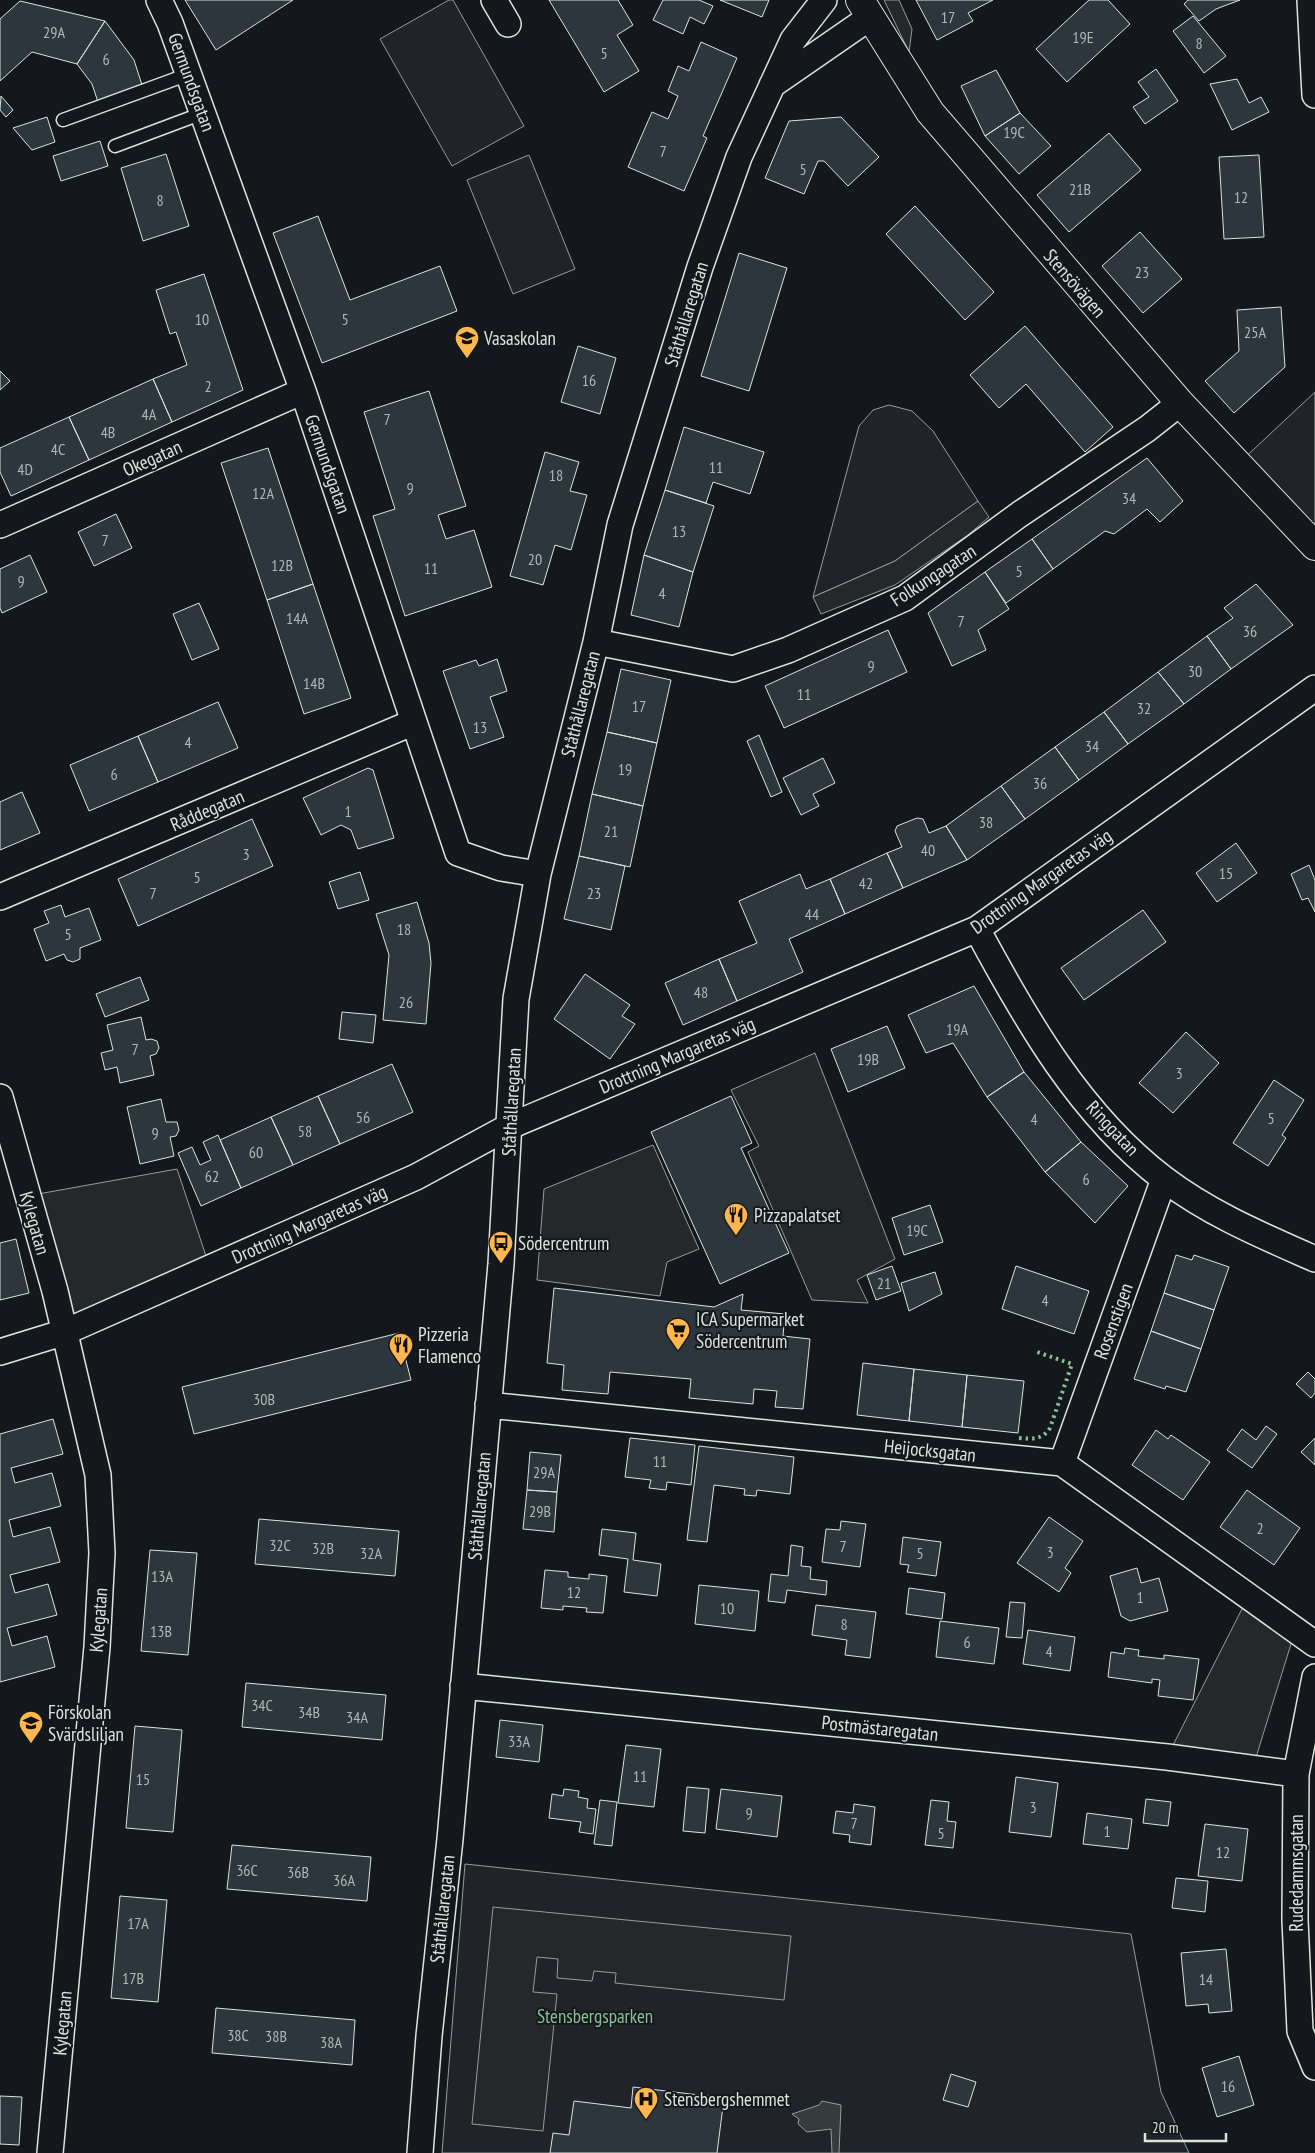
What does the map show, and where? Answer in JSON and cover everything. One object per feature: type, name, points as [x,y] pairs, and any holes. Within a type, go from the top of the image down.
[{"type":"street","name":"Germundsgatan","points":[[159,0],[170,23],[189,74],[303,391],[458,853],[501,868],[538,874]]},
{"type":"street","points":[[494,0],[508,24]]},
{"type":"street","name":"Ståthållaregatan","points":[[420,2153],[429,2036],[450,1839],[501,1264],[516,998],[538,874],[596,642],[620,525],[700,267],[739,157],[772,85],[793,40],[824,0]]},
{"type":"street","points":[[1310,0],[1315,95]]},
{"type":"street","points":[[772,85],[864,9]]},
{"type":"street","name":"Stensövägen","points":[[864,9],[930,112],[1180,403],[1315,546]]},
{"type":"street","name":"Okegatan","points":[[0,525],[303,391]]},
{"type":"street","name":"Folkungagatan","points":[[596,642],[734,669],[788,650],[905,598],[1020,514],[1147,429],[1180,403]]},
{"type":"street","name":"Drottning Margaretas väg","points":[[0,1352],[65,1332],[416,1177],[510,1126],[977,929],[1315,688]]},
{"type":"street","name":"Råddegatan","points":[[0,897],[414,722]]},
{"type":"street","name":"Ringgatan","points":[[977,929],[1047,1052],[1111,1131],[1164,1179],[1233,1223],[1315,1259]]},
{"type":"street","name":"Kylegatan","points":[[0,1097],[65,1332],[98,1475],[102,1553],[97,1647],[50,2153]]},
{"type":"street","name":"Rosenstigen","points":[[1062,1463],[1164,1179]]},
{"type":"street","name":"Heijocksgatan","points":[[488,1406],[1062,1463],[1315,1644]]},
{"type":"street","name":"Rudedammsgatan","points":[[1315,1677],[1296,1774],[1295,1920],[1300,2032],[1315,2067]]},
{"type":"street","name":"Postmästaregatan","points":[[463,1686],[1167,1756],[1296,1774]]},
{"type":"lane","points":[[63,120],[189,74]]},
{"type":"lane","points":[[115,146],[202,113]]},
{"type":"green space","points":[[449,0],[453,0],[524,126],[452,166],[380,39]]},
{"type":"green space","points":[[529,155],[575,269],[513,294],[467,180]]},
{"type":"green space","points":[[1315,392],[1315,547],[1238,464]]},
{"type":"green space","points":[[889,405],[912,411],[933,431],[978,501],[895,561],[813,597],[859,426],[873,410]]},
{"type":"green space","name":"Stensbergsparken","points":[[465,1864],[1131,1934],[1161,2092],[1189,2153],[442,2153]]},
{"type":"shaded area","points":[[884,0],[899,0],[912,29],[909,52]]},
{"type":"shaded area","points":[[978,501],[989,517],[968,535],[895,585],[821,614],[813,597],[895,561]]},
{"type":"shaded area","points":[[815,1053],[895,1259],[857,1280],[868,1303],[812,1300],[748,1152],[759,1146],[731,1090]]},
{"type":"shaded area","points":[[653,1145],[699,1249],[667,1262],[660,1296],[537,1280],[544,1189]]},
{"type":"shaded area","points":[[177,1169],[210,1268],[65,1332],[27,1196]]},
{"type":"shaded area","points":[[1248,1597],[1295,1631],[1253,1767],[1167,1757]]},
{"type":"shaded area","points":[[493,1907],[791,1936],[784,2000],[615,1983],[616,1973],[594,1971],[592,1981],[557,1978],[558,1959],[537,1957],[533,1992],[557,1994],[543,2131],[472,2124]]},
{"type":"shaded area","points":[[822,2101],[841,2105],[839,2153],[832,2153],[831,2129],[807,2132],[798,2124],[799,2119],[792,2114],[819,2105]]},
{"type":"building","points":[[185,0],[293,0],[216,50]]},
{"type":"building","points":[[549,0],[618,0],[633,25],[617,35],[639,71],[604,92]]},
{"type":"building","points":[[663,0],[699,0],[713,6],[704,24],[690,17],[683,34],[653,20]]},
{"type":"building","points":[[720,0],[769,0],[762,17]]},
{"type":"building","points":[[916,0],[993,0],[968,13],[973,21],[937,40]]},
{"type":"building","points":[[1089,0],[1108,0],[1130,24],[1067,82],[1036,49]]},
{"type":"building","points":[[1188,0],[1240,0],[1216,9],[1199,21],[1184,4]]},
{"type":"building","points":[[20,1],[105,21],[77,64],[32,52],[0,81],[0,19]]},
{"type":"building","points":[[1193,16],[1226,56],[1204,73],[1173,31]]},
{"type":"building","points":[[105,21],[134,60],[143,88],[98,102],[92,84],[77,64]]},
{"type":"building","points":[[701,42],[737,58],[703,136],[707,138],[684,191],[628,167],[652,112],[668,119],[678,96],[668,91],[678,66],[689,71]]},
{"type":"building","points":[[1156,69],[1178,101],[1145,124],[1133,107],[1149,97],[1138,82]]},
{"type":"building","points":[[996,70],[1020,113],[985,136],[961,86]]},
{"type":"building","points":[[1237,79],[1249,103],[1261,97],[1269,112],[1232,130],[1210,84]]},
{"type":"building","points":[[1,96],[13,110],[6,117],[0,110]]},
{"type":"building","points":[[1020,113],[1051,146],[1019,174],[985,136]]},
{"type":"building","points":[[47,117],[55,142],[32,150],[13,128]]},
{"type":"building","points":[[841,117],[879,157],[848,186],[824,161],[818,161],[804,194],[765,178],[789,121]]},
{"type":"building","points":[[1109,133],[1141,170],[1069,232],[1037,195]]},
{"type":"building","points":[[100,141],[108,166],[61,181],[53,156]]},
{"type":"building","points":[[166,154],[189,226],[143,241],[121,168]]},
{"type":"building","points":[[1259,155],[1264,237],[1224,239],[1219,157]]},
{"type":"building","points":[[915,206],[994,292],[965,320],[886,234]]},
{"type":"building","points":[[318,216],[350,300],[440,266],[457,311],[322,363],[273,233]]},
{"type":"building","points":[[1140,232],[1182,279],[1143,313],[1102,266]]},
{"type":"building","points":[[739,253],[787,268],[749,391],[701,376]]},
{"type":"building","points":[[204,274],[243,390],[172,422],[153,379],[187,365],[176,332],[170,334],[156,290]]},
{"type":"building","points":[[1281,307],[1285,367],[1234,413],[1205,381],[1239,351],[1237,310]]},
{"type":"building","points":[[1025,326],[1113,427],[1085,452],[1026,384],[999,408],[970,375]]},
{"type":"building","points":[[578,346],[616,358],[600,414],[561,402]]},
{"type":"building","points":[[0,371],[10,381],[0,390]]},
{"type":"building","points":[[153,379],[172,422],[89,460],[69,417]]},
{"type":"building","points":[[429,391],[466,506],[438,515],[446,539],[474,530],[492,587],[405,616],[373,516],[395,509],[364,412]]},
{"type":"building","points":[[69,417],[89,460],[11,496],[0,472],[0,448]]},
{"type":"building","points":[[684,427],[764,452],[750,494],[713,482],[706,503],[665,490]]},
{"type":"building","points":[[268,448],[313,584],[267,600],[221,463]]},
{"type":"building","points":[[545,452],[579,462],[570,491],[587,495],[571,550],[555,545],[543,585],[510,576]]},
{"type":"building","points":[[1147,458],[1183,501],[1160,522],[1147,509],[1114,534],[1105,531],[1053,569],[1032,539]]},
{"type":"building","points":[[665,490],[714,506],[693,572],[644,555]]},
{"type":"building","points":[[116,514],[132,548],[94,566],[78,532]]},
{"type":"building","points":[[1032,539],[1053,569],[1006,603],[985,572]]},
{"type":"building","points":[[30,555],[47,592],[2,613],[0,608],[0,569]]},
{"type":"building","points":[[644,555],[693,572],[679,627],[631,615]]},
{"type":"building","points":[[985,572],[1009,609],[978,630],[986,650],[952,666],[928,613]]},
{"type":"building","points":[[313,584],[351,698],[304,714],[267,600]]},
{"type":"building","points":[[1256,584],[1293,625],[1231,669],[1207,636],[1233,618],[1224,608]]},
{"type":"building","points":[[199,603],[219,649],[192,660],[173,614]]},
{"type":"building","points":[[888,630],[907,672],[784,728],[765,686]]},
{"type":"building","points":[[1207,636],[1231,669],[1184,704],[1158,672]]},
{"type":"building","points":[[497,659],[507,691],[490,697],[504,737],[470,749],[443,671],[476,660],[479,666]]},
{"type":"building","points":[[621,669],[671,680],[657,743],[607,732]]},
{"type":"building","points":[[1158,672],[1184,704],[1128,744],[1104,712]]},
{"type":"building","points":[[218,702],[238,748],[158,782],[138,736]]},
{"type":"building","points":[[1104,712],[1128,744],[1079,780],[1055,747]]},
{"type":"building","points":[[607,732],[657,743],[643,806],[592,794]]},
{"type":"building","points":[[759,735],[782,792],[771,797],[747,741]]},
{"type":"building","points":[[138,736],[158,782],[89,811],[70,765]]},
{"type":"building","points":[[1055,747],[1079,780],[1025,819],[1001,786]]},
{"type":"building","points":[[823,758],[835,783],[813,794],[819,806],[801,815],[783,778]]},
{"type":"building","points":[[368,768],[373,770],[394,838],[358,849],[351,830],[341,825],[321,835],[303,798]]},
{"type":"building","points":[[1001,786],[1025,819],[967,860],[946,826]]},
{"type":"building","points":[[22,792],[40,833],[0,850],[0,802]]},
{"type":"building","points":[[592,794],[643,806],[630,867],[579,856]]},
{"type":"building","points":[[917,818],[923,819],[929,833],[946,826],[967,860],[903,888],[887,853],[902,847],[895,831],[897,826]]},
{"type":"building","points":[[252,819],[273,866],[138,926],[118,879]]},
{"type":"building","points":[[1236,843],[1257,873],[1217,902],[1196,873]]},
{"type":"building","points":[[887,853],[903,888],[845,914],[830,879]]},
{"type":"building","points":[[579,856],[625,866],[611,930],[564,919]]},
{"type":"building","points":[[1309,865],[1315,880],[1315,912],[1308,898],[1302,900],[1291,874]]},
{"type":"building","points":[[360,872],[369,900],[338,909],[329,882]]},
{"type":"building","points":[[800,874],[806,889],[830,879],[845,914],[789,939],[803,972],[737,1001],[719,959],[757,943],[739,901]]},
{"type":"building","points":[[417,902],[429,943],[431,963],[426,1024],[383,1020],[389,955],[376,914]]},
{"type":"building","points":[[61,905],[65,917],[89,908],[101,940],[80,948],[80,959],[73,962],[67,960],[64,954],[46,961],[34,929],[49,923],[44,911]]},
{"type":"building","points":[[1143,910],[1166,942],[1084,1000],[1061,968]]},
{"type":"building","points":[[719,959],[737,1001],[683,1025],[665,983]]},
{"type":"building","points":[[585,974],[630,1005],[622,1016],[635,1024],[610,1059],[554,1019]]},
{"type":"building","points":[[140,977],[149,1000],[105,1017],[96,994]]},
{"type":"building","points":[[974,986],[1024,1072],[987,1097],[953,1043],[926,1053],[908,1015]]},
{"type":"building","points":[[342,1012],[376,1015],[373,1043],[339,1039]]},
{"type":"building","points":[[141,1017],[146,1040],[157,1041],[159,1048],[156,1054],[150,1056],[154,1075],[120,1083],[117,1067],[105,1070],[101,1053],[113,1050],[107,1025]]},
{"type":"building","points":[[887,1026],[905,1068],[848,1092],[831,1049]]},
{"type":"building","points":[[1186,1032],[1219,1063],[1173,1113],[1139,1083]]},
{"type":"building","points":[[392,1064],[413,1112],[340,1144],[318,1096]]},
{"type":"building","points":[[1024,1072],[1081,1142],[1045,1172],[987,1097]]},
{"type":"building","points":[[1274,1080],[1304,1100],[1282,1135],[1286,1138],[1268,1166],[1233,1143]]},
{"type":"building","points":[[318,1096],[340,1144],[293,1165],[271,1117]]},
{"type":"building","points":[[731,1096],[752,1143],[741,1148],[789,1253],[720,1284],[651,1132]]},
{"type":"building","points":[[161,1099],[166,1122],[177,1122],[179,1130],[176,1136],[170,1137],[174,1156],[140,1164],[127,1107]]},
{"type":"building","points":[[271,1117],[293,1165],[241,1188],[220,1140]]},
{"type":"building","points":[[218,1135],[241,1188],[201,1206],[178,1153],[192,1147],[200,1165],[211,1160],[203,1142]]},
{"type":"building","points":[[1081,1142],[1128,1186],[1095,1223],[1045,1172]]},
{"type":"building","points":[[930,1205],[943,1242],[904,1255],[892,1218]]},
{"type":"building","points":[[16,1239],[29,1293],[0,1300],[0,1243]]},
{"type":"building","points":[[1176,1255],[1192,1260],[1194,1255],[1229,1267],[1214,1310],[1164,1293]]},
{"type":"building","points":[[892,1266],[901,1291],[876,1300],[867,1275]]},
{"type":"building","points":[[1016,1266],[1089,1291],[1074,1334],[1002,1309]]},
{"type":"building","points":[[935,1272],[942,1294],[909,1311],[901,1283]]},
{"type":"building","name":"ICA Supermarket Södercentrum","points":[[554,1288],[714,1307],[743,1294],[741,1310],[785,1314],[783,1336],[810,1339],[803,1409],[775,1407],[777,1391],[754,1389],[753,1404],[689,1398],[691,1379],[610,1372],[608,1394],[562,1390],[564,1365],[547,1363]]},
{"type":"building","points":[[1164,1293],[1214,1310],[1201,1349],[1151,1331]]},
{"type":"building","points":[[1151,1331],[1201,1349],[1186,1392],[1166,1386],[1165,1389],[1134,1379]]},
{"type":"building","points":[[399,1333],[411,1380],[194,1434],[182,1387]]},
{"type":"building","points":[[863,1363],[914,1369],[909,1421],[857,1415]]},
{"type":"building","points":[[914,1369],[967,1375],[962,1427],[909,1421]]},
{"type":"building","points":[[1308,1372],[1315,1379],[1315,1393],[1311,1398],[1296,1384]]},
{"type":"building","points":[[967,1375],[1024,1381],[1018,1433],[962,1427]]},
{"type":"building","points":[[53,1419],[63,1454],[11,1468],[15,1483],[52,1473],[61,1506],[9,1520],[13,1537],[50,1527],[60,1562],[10,1575],[15,1593],[48,1584],[57,1615],[7,1628],[12,1646],[47,1636],[55,1667],[0,1682],[0,1434]]},
{"type":"building","points":[[1266,1426],[1277,1434],[1252,1468],[1227,1450],[1242,1429],[1256,1440]]},
{"type":"building","points":[[1156,1430],[1168,1439],[1171,1435],[1210,1462],[1183,1500],[1132,1465]]},
{"type":"building","points":[[630,1438],[695,1445],[691,1485],[667,1482],[666,1490],[649,1488],[651,1480],[625,1477]]},
{"type":"building","points":[[1315,1438],[1315,1465],[1301,1452]]},
{"type":"building","points":[[699,1446],[794,1457],[790,1494],[757,1490],[756,1496],[744,1495],[745,1489],[714,1485],[707,1542],[687,1540]]},
{"type":"building","points":[[530,1452],[561,1455],[557,1492],[527,1490]]},
{"type":"building","points":[[527,1490],[557,1492],[554,1532],[523,1529]]},
{"type":"building","points":[[1247,1490],[1300,1528],[1274,1565],[1220,1527]]},
{"type":"building","points":[[1049,1517],[1083,1541],[1065,1568],[1071,1573],[1059,1592],[1017,1563]]},
{"type":"building","points":[[259,1519],[399,1531],[395,1576],[255,1564]]},
{"type":"building","points":[[841,1521],[866,1524],[860,1567],[822,1562],[826,1529],[840,1530]]},
{"type":"building","points":[[602,1529],[636,1533],[633,1560],[661,1564],[657,1596],[624,1592],[628,1559],[599,1555]]},
{"type":"building","points":[[903,1537],[941,1542],[936,1576],[907,1572],[909,1565],[900,1564]]},
{"type":"building","points":[[791,1545],[803,1547],[801,1566],[811,1567],[810,1579],[827,1581],[826,1595],[787,1590],[785,1603],[768,1601],[771,1574],[788,1576]]},
{"type":"building","points":[[150,1550],[197,1553],[188,1655],[141,1651]]},
{"type":"building","points":[[1137,1568],[1141,1583],[1159,1578],[1168,1611],[1130,1621],[1121,1616],[1110,1576]]},
{"type":"building","points":[[545,1570],[568,1572],[568,1577],[589,1579],[589,1574],[607,1576],[603,1613],[586,1612],[587,1608],[563,1606],[563,1610],[541,1608]]},
{"type":"building","points":[[699,1585],[759,1591],[755,1631],[695,1624]]},
{"type":"building","points":[[909,1588],[945,1593],[942,1619],[906,1614]]},
{"type":"building","points":[[1010,1602],[1025,1603],[1022,1638],[1006,1637]]},
{"type":"building","points":[[816,1605],[876,1612],[870,1658],[845,1655],[847,1640],[812,1635]]},
{"type":"building","points":[[940,1621],[999,1628],[994,1664],[936,1657]]},
{"type":"building","points":[[1028,1630],[1075,1637],[1070,1671],[1023,1664]]},
{"type":"building","points":[[1125,1648],[1139,1650],[1138,1656],[1164,1659],[1164,1655],[1199,1659],[1193,1700],[1158,1696],[1160,1680],[1152,1679],[1152,1683],[1108,1677],[1111,1652],[1124,1654]]},
{"type":"building","points":[[246,1683],[386,1695],[382,1740],[242,1727]]},
{"type":"building","points":[[500,1720],[543,1725],[539,1762],[496,1757]]},
{"type":"building","points":[[135,1726],[182,1730],[173,1832],[126,1828]]},
{"type":"building","points":[[626,1745],[661,1749],[654,1807],[618,1803]]},
{"type":"building","points":[[1016,1777],[1058,1783],[1051,1837],[1009,1832]]},
{"type":"building","points":[[687,1787],[709,1789],[705,1833],[683,1831]]},
{"type":"building","points":[[564,1789],[579,1791],[578,1797],[588,1799],[587,1808],[596,1809],[593,1834],[579,1832],[581,1822],[549,1818],[552,1794],[563,1796]]},
{"type":"building","points":[[721,1789],[782,1796],[777,1837],[716,1829]]},
{"type":"building","points":[[1146,1799],[1171,1802],[1168,1826],[1143,1823]]},
{"type":"building","points":[[600,1800],[617,1802],[612,1846],[594,1844]]},
{"type":"building","points":[[931,1800],[949,1802],[947,1821],[956,1822],[953,1848],[925,1845]]},
{"type":"building","points":[[854,1804],[875,1807],[871,1845],[849,1842],[850,1835],[833,1833],[836,1811],[853,1813]]},
{"type":"building","points":[[1087,1813],[1132,1819],[1128,1849],[1083,1844]]},
{"type":"building","points":[[1205,1824],[1248,1829],[1242,1881],[1198,1876]]},
{"type":"building","points":[[232,1845],[371,1857],[367,1901],[227,1889]]},
{"type":"building","points":[[1176,1878],[1208,1881],[1205,1912],[1172,1908]]},
{"type":"building","points":[[120,1896],[167,1900],[158,2002],[111,1998]]},
{"type":"building","points":[[1226,1949],[1232,2011],[1209,2013],[1208,2004],[1186,2006],[1181,1953]]},
{"type":"building","points":[[216,2008],[355,2020],[352,2065],[212,2053]]},
{"type":"building","points":[[1239,2056],[1254,2105],[1217,2117],[1202,2068]]},
{"type":"building","points":[[951,2074],[976,2082],[968,2107],[943,2100]]},
{"type":"building","name":"Stensbergshemmet","points":[[633,2087],[724,2098],[717,2153],[550,2153],[553,2133],[569,2135],[574,2101],[631,2108]]},
{"type":"building","points":[[0,2096],[22,2097],[19,2145],[0,2144]]},
{"type":"hedge","points":[[1019,1438],[1037,1438],[1044,1435],[1050,1428],[1072,1364],[1034,1351]]},
{"type":"place","name":"Vasaskolan","points":[[467,359]]},
{"type":"place","name":"Pizzapalatset","points":[[736,1236]]},
{"type":"place","name":"Södercentrum","points":[[501,1264]]},
{"type":"place","name":"ICA Supermarket Södercentrum","points":[[678,1351]]},
{"type":"place","name":"Pizzeria Flamenco","points":[[401,1366]]},
{"type":"place","name":"Förskolan Svärdsliljan","points":[[31,1744]]},
{"type":"place","name":"Stensbergshemmet","points":[[646,2120]]}]
